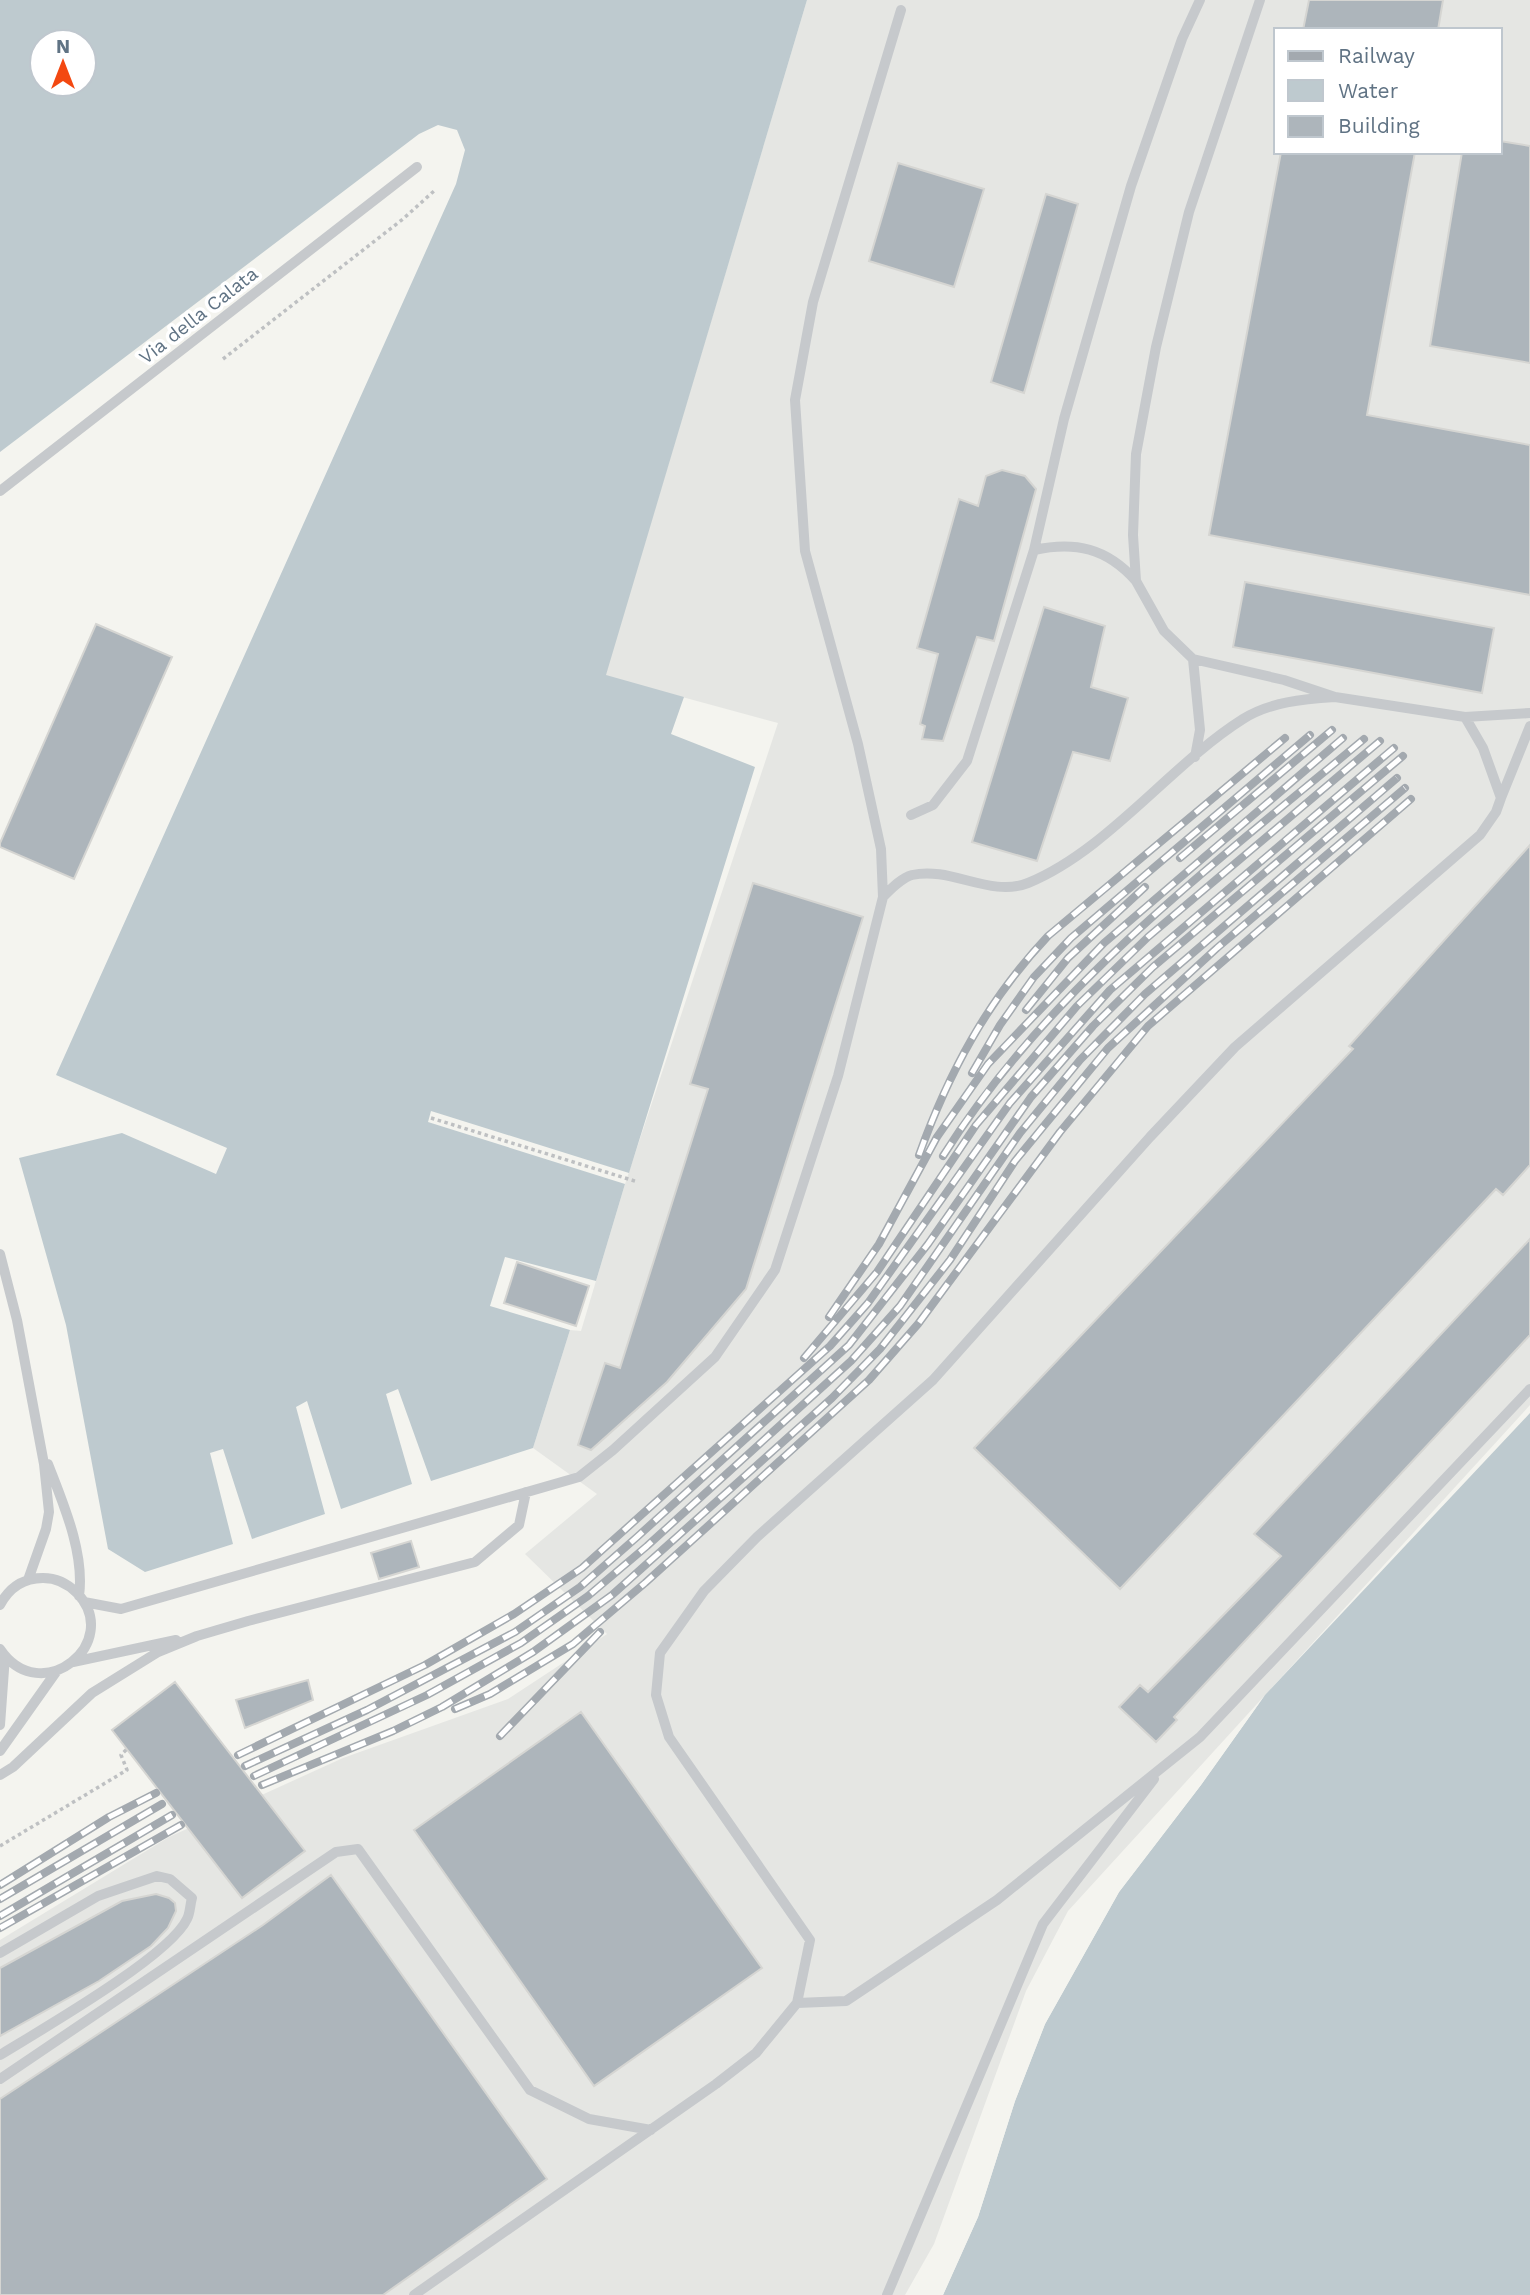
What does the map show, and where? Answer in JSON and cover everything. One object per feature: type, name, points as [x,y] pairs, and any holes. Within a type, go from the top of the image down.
[{"type":"lane","points":[[911,815],[933,805],[967,761],[1034,550],[1063,419],[1131,186],[1182,39],[1200,0]]},
{"type":"lane","points":[[1136,581],[1133,535],[1136,454],[1156,347],[1189,212],[1260,0]]},
{"type":"lane","points":[[0,1605],[11,1589],[28,1580],[57,1580],[82,1599],[121,1609],[579,1477],[613,1450],[715,1357],[775,1270],[838,1076],[883,897],[879,834],[858,744],[805,551],[794,400],[813,303],[901,10]]},
{"type":"lane","name":"Via della Calata","points":[[0,491],[417,167]]},
{"type":"lane","points":[[1034,550],[1056,545],[1088,548],[1120,562],[1136,581],[1164,631],[1193,659],[1284,680],[1335,697],[1465,716],[1530,713]]},
{"type":"lane","points":[[1193,659],[1200,730],[1195,757]]},
{"type":"lane","points":[[883,897],[899,882],[912,875],[951,876],[989,887],[1025,884],[1069,860],[1244,718],[1289,701],[1335,697]]},
{"type":"lane","points":[[1465,716],[1483,748],[1500,798]]},
{"type":"lane","points":[[414,2295],[651,2130],[756,2053],[797,2003],[810,1940],[669,1737],[656,1695],[660,1653],[704,1591],[757,1537],[933,1380],[1235,1047],[1480,835],[1496,812],[1530,726]]},
{"type":"lane","points":[[0,1254],[17,1320],[41,1447],[49,1512],[46,1530],[28,1580]]},
{"type":"lane","points":[[797,2003],[846,2001],[997,1900],[1200,1737],[1530,1389]]},
{"type":"lane","points":[[0,1751],[56,1672],[73,1662],[84,1650],[89,1634],[89,1618],[82,1599],[80,1568],[62,1500],[41,1447]]},
{"type":"lane","points":[[73,1662],[197,1636],[475,1562],[519,1525],[526,1492]]},
{"type":"lane","points":[[0,1775],[13,1767],[92,1692],[126,1669],[197,1636]]},
{"type":"lane","points":[[2,1652],[28,1671],[56,1672]]},
{"type":"lane","points":[[0,1725],[2,1652]]},
{"type":"lane","points":[[887,2295],[1043,1924],[1165,1765]]},
{"type":"lane","points":[[0,2079],[336,1852],[358,1849],[530,2090],[589,2119],[651,2130]]},
{"type":"lane","points":[[0,1953],[98,1896],[157,1876],[170,1879],[192,1898],[187,1919],[170,1942],[77,2007],[0,2055]]},
{"type":"path","points":[[223,359],[403,219],[434,191]]},
{"type":"path","points":[[431,1118],[638,1182]]},
{"type":"path","points":[[0,1846],[127,1770],[121,1755],[127,1749]]},
{"type":"shaded area","points":[[807,0],[1530,0],[1530,1405],[1068,1911],[1026,1991],[934,2244],[905,2295],[0,2295],[0,1940],[169,1837],[343,1758],[508,1699],[607,1634],[525,1554],[597,1494],[533,1448],[570,1330],[581,1331],[625,1184],[778,723],[605,676]]},
{"type":"water","points":[[0,0],[807,0],[606,675],[684,697],[671,734],[755,767],[629,1173],[431,1111],[428,1122],[625,1184],[596,1281],[505,1257],[490,1306],[570,1330],[533,1448],[431,1481],[398,1389],[386,1394],[412,1484],[341,1509],[307,1401],[296,1407],[325,1514],[252,1539],[223,1449],[210,1453],[233,1544],[145,1572],[108,1549],[66,1325],[19,1158],[122,1133],[216,1174],[227,1148],[56,1075],[456,184],[465,150],[457,130],[438,125],[419,134],[0,452]]},
{"type":"water","points":[[1530,1413],[1530,2295],[943,2295],[978,2217],[1015,2101],[1045,2024],[1119,1892],[1201,1785],[1265,1695]]},
{"type":"pier","points":[[1265,1695],[1201,1785],[1119,1892],[1045,2024],[1015,2101],[978,2217],[943,2295],[939,2295],[975,2216],[1012,2100],[1042,2022],[1116,1890]]},
{"type":"building","points":[[1309,0],[1443,0],[1438,28],[1303,28]]},
{"type":"building","points":[[1502,141],[1530,146],[1530,363],[1430,346],[1462,154],[1502,154]]},
{"type":"building","points":[[1281,154],[1415,154],[1367,415],[1530,445],[1530,595],[1209,535]]},
{"type":"building","points":[[898,163],[984,189],[954,287],[869,261]]},
{"type":"building","points":[[1046,194],[1078,204],[1024,393],[991,382]]},
{"type":"building","points":[[1002,470],[1025,476],[1036,489],[994,641],[977,637],[943,741],[922,739],[925,726],[920,724],[938,654],[917,648],[959,499],[978,506],[986,476]]},
{"type":"building","points":[[1245,582],[1494,628],[1482,693],[1233,647]]},
{"type":"building","points":[[1044,607],[1105,626],[1091,687],[1128,698],[1110,761],[1073,752],[1037,861],[972,842]]},
{"type":"building","points":[[96,624],[172,657],[74,879],[0,847],[0,843]]},
{"type":"building","points":[[1530,845],[1530,1165],[1503,1195],[1496,1189],[1120,1589],[974,1448],[1353,1049],[1349,1046]]},
{"type":"building","points":[[753,883],[863,917],[746,1289],[667,1382],[591,1450],[578,1445],[605,1363],[620,1368],[708,1089],[690,1084]]},
{"type":"building","points":[[1530,1239],[1530,1335],[1174,1717],[1177,1720],[1156,1742],[1119,1707],[1140,1685],[1148,1692],[1281,1556],[1254,1534]]},
{"type":"building","points":[[517,1262],[589,1286],[576,1326],[504,1303]]},
{"type":"building","points":[[411,1541],[419,1567],[379,1579],[371,1553]]},
{"type":"building","points":[[308,1680],[313,1700],[245,1728],[236,1700]]},
{"type":"building","points":[[175,1682],[305,1851],[242,1898],[112,1730]]},
{"type":"building","points":[[581,1712],[762,1968],[594,2086],[414,1830]]},
{"type":"building","points":[[331,1875],[547,2179],[383,2295],[0,2295],[0,2099],[263,1925]]},
{"type":"building","points":[[156,1894],[175,1903],[176,1911],[168,1928],[151,1946],[99,1981],[0,2036],[0,1968],[122,1901]]},
{"type":"railway","points":[[1180,858],[1332,730]]},
{"type":"railway","points":[[972,1073],[1000,1025],[1034,977],[1071,938],[1310,735]]},
{"type":"railway","points":[[919,1155],[957,1066],[988,1012],[1026,961],[1048,936],[1285,738]]},
{"type":"railway","points":[[829,1317],[879,1244],[937,1137],[988,1064],[1104,943],[1343,738]]},
{"type":"railway","points":[[943,1156],[986,1094],[1033,1037],[1083,983],[1192,882],[1364,739]]},
{"type":"railway","points":[[804,1358],[877,1272],[976,1125],[1077,1006],[1148,937],[1380,741]]},
{"type":"railway","points":[[238,1755],[425,1665],[514,1614],[582,1568],[830,1346],[868,1303],[1010,1103],[1110,990],[1394,748]]},
{"type":"railway","points":[[245,1766],[367,1710],[515,1632],[580,1587],[849,1345],[928,1244],[1031,1097],[1093,1026],[1153,967],[1403,756]]},
{"type":"railway","points":[[254,1776],[427,1695],[521,1643],[588,1596],[647,1546],[851,1361],[900,1306],[1020,1133],[1080,1060],[1145,994],[1397,778]]},
{"type":"railway","points":[[262,1785],[393,1731],[442,1707],[533,1652],[612,1595],[832,1398],[880,1349],[950,1260],[1015,1161],[1108,1048],[1217,948],[1405,788]]},
{"type":"railway","points":[[455,1709],[490,1694],[573,1644],[645,1583],[869,1380],[918,1324],[1060,1132],[1148,1026],[1411,799]]},
{"type":"railway","points":[[1026,1010],[1068,958],[1145,887]]},
{"type":"railway","points":[[500,1736],[600,1632]]},
{"type":"railway","points":[[0,1885],[109,1817],[156,1793]]},
{"type":"railway","points":[[0,1899],[162,1804]]},
{"type":"railway","points":[[0,1916],[172,1815]]},
{"type":"railway","points":[[0,1928],[181,1825]]}]
